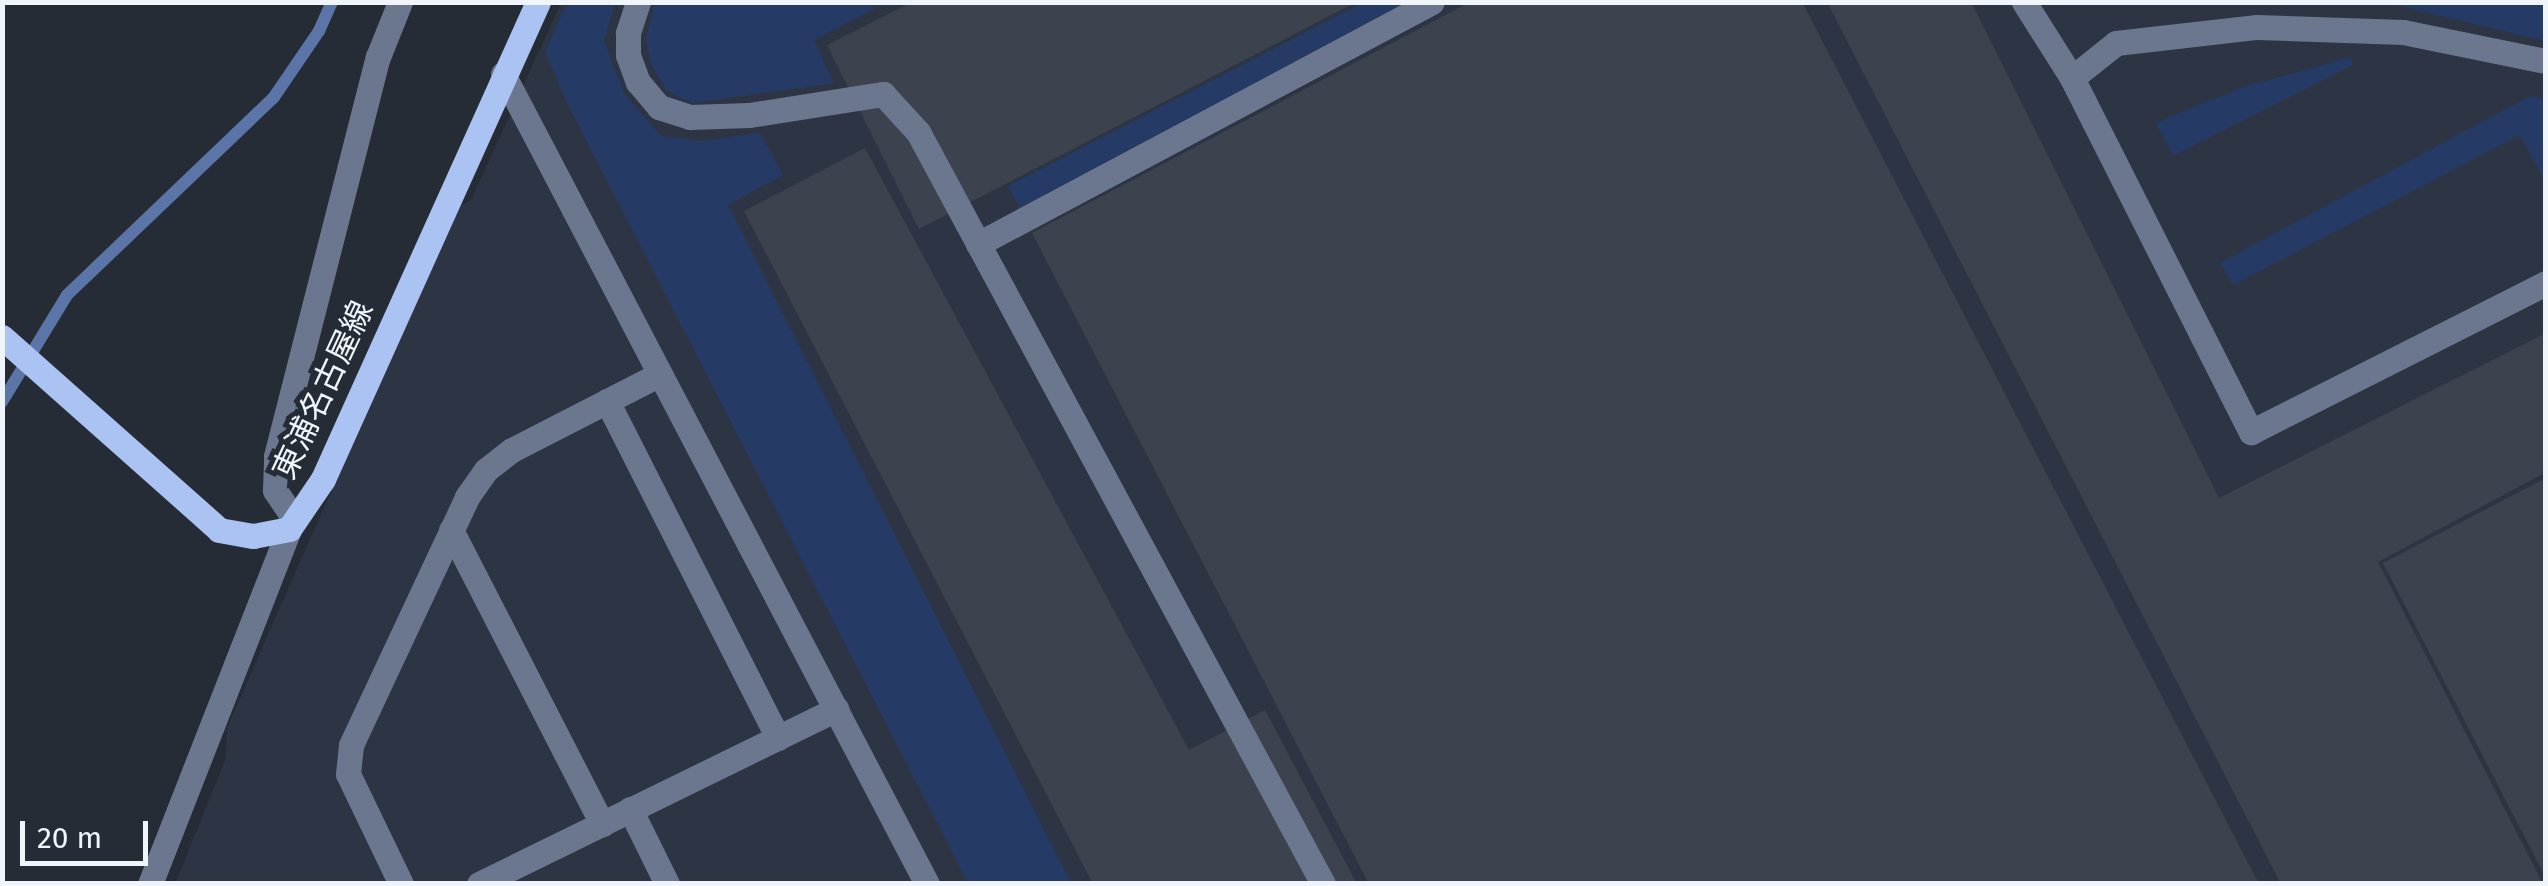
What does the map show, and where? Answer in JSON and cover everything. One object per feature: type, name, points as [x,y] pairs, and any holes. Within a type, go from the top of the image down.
[{"type":"main road","name":"東浦名古屋線","points":[[2,337],[220,530],[253,536],[292,524],[323,479],[538,2]]},
{"type":"street","points":[[150,884],[201,745],[292,524],[275,490],[276,456],[363,112],[400,2]]},
{"type":"street","points":[[638,2],[628,33],[628,55],[638,82],[659,107],[690,117],[749,115],[883,94],[918,132],[1323,884]]},
{"type":"street","points":[[978,244],[1432,2]]},
{"type":"street","points":[[2024,2],[2072,78],[2251,432],[2546,283]]},
{"type":"street","points":[[2072,78],[2116,43],[2257,27],[2403,32],[2546,61]]},
{"type":"street","points":[[503,74],[927,884]]},
{"type":"street","points":[[401,884],[348,774],[351,745],[451,530],[486,470],[512,450],[660,374]]},
{"type":"street","points":[[606,401],[778,738]]},
{"type":"street","points":[[451,530],[602,824]]},
{"type":"street","points":[[479,884],[836,709]]},
{"type":"street","points":[[630,810],[667,884]]},
{"type":"shaded area","points":[[870,2],[874,9],[814,40],[834,83],[693,103],[667,91],[651,65],[646,38],[655,3]]},
{"type":"shaded area","points":[[2485,2],[2545,20],[2545,883],[175,884],[226,758],[227,728],[459,207],[471,200],[561,3]]},
{"type":"shaded area","points":[[567,3],[615,3],[604,41],[624,93],[661,136],[702,141],[760,133],[783,175],[728,205],[1071,883],[968,883],[568,105],[545,52]]},
{"type":"shaded area","points":[[1362,3],[1420,3],[1024,216],[1008,186]]},
{"type":"shaded area","points":[[2387,3],[2545,6],[2545,41]]},
{"type":"shaded area","points":[[2351,57],[2353,65],[2173,156],[2156,123],[2240,88]]},
{"type":"shaded area","points":[[2530,96],[2545,99],[2545,181],[2520,135],[2233,285],[2220,263]]},
{"type":"building","points":[[912,2],[1356,2],[919,229],[827,45]]},
{"type":"building","points":[[1470,2],[1802,2],[2259,884],[1369,884],[1032,233]]},
{"type":"building","points":[[1827,2],[1971,2],[2219,498],[2546,333],[2546,472],[2378,562],[2543,884],[2281,884]]},
{"type":"building","points":[[865,148],[1189,750],[1265,710],[1357,884],[1093,884],[744,211]]},
{"type":"building","points":[[2546,478],[2546,878],[2383,563]]},
{"type":"waterway","points":[[2,402],[67,295],[274,97],[319,31],[332,2]]}]
